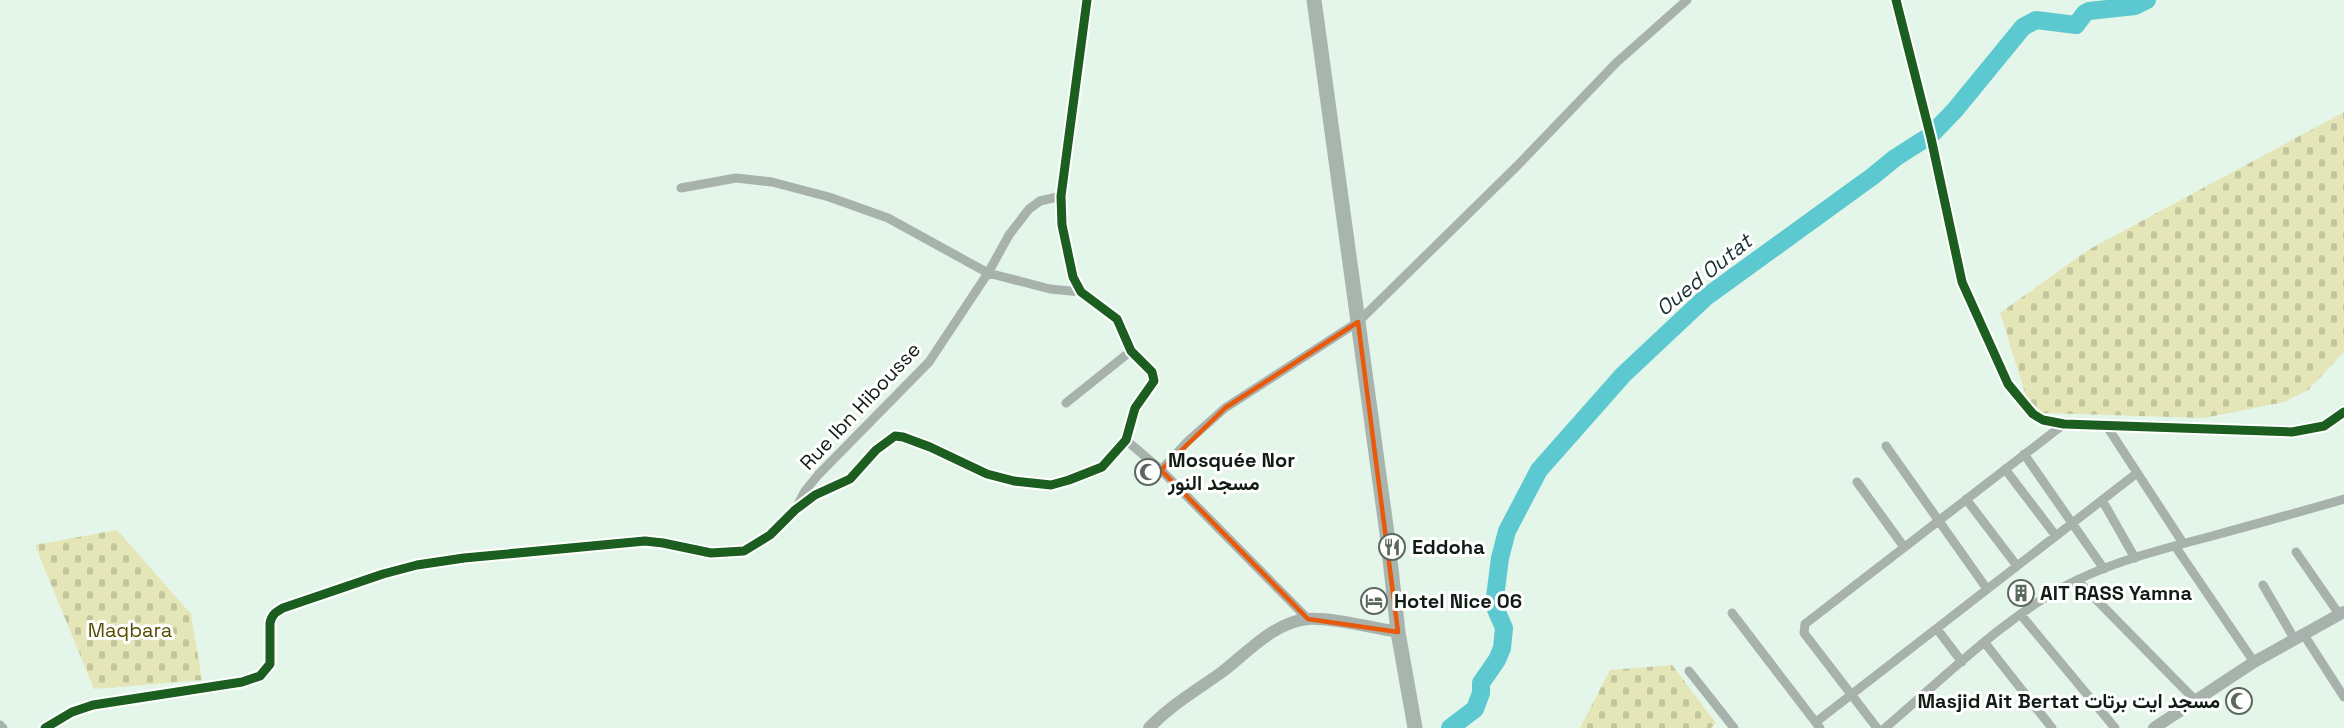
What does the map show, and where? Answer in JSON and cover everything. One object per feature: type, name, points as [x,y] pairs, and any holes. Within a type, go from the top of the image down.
[{"type":"main road","points":[[1314,0],[1398,632],[1415,728]]},
{"type":"street","points":[[45,728],[72,712],[93,705],[120,699],[242,682],[260,676],[270,664],[270,623],[272,616],[276,613],[283,608],[409,567],[464,558],[625,542],[663,543],[711,553],[736,552],[754,546],[770,535],[795,510],[815,495],[850,479],[876,450],[895,436],[930,447],[998,477],[1034,485],[1051,485],[1089,474],[1101,467],[1125,440],[1135,408],[1154,381],[1152,372],[1131,351],[1117,319],[1081,292],[1073,277],[1062,225],[1061,196],[1088,0]]},
{"type":"street","points":[[1161,470],[1187,442],[1225,408],[1358,322],[1518,165],[1616,63],[1687,0]]},
{"type":"street","points":[[1896,0],[1931,138],[1962,282],[2008,384],[2033,414],[2043,420],[2064,424],[2292,432],[2324,426],[2344,412]]},
{"type":"street","points":[[681,188],[736,178],[753,178],[821,195],[888,218],[988,273],[1050,288],[1081,292]]},
{"type":"street","name":"Rue Ibn Hibousse","points":[[795,510],[805,491],[818,475],[928,362],[988,273],[1009,235],[1029,208],[1040,201],[1061,196]]},
{"type":"street","points":[[1066,403],[1131,351]]},
{"type":"street","points":[[1877,728],[1804,633],[1803,627],[1809,620],[2064,424]]},
{"type":"street","points":[[2106,425],[2254,662]]},
{"type":"street","points":[[1125,440],[1161,470],[1308,619]]},
{"type":"street","points":[[1886,446],[1987,589]]},
{"type":"street","points":[[2024,454],[2104,569]]},
{"type":"street","points":[[2005,469],[2056,536]]},
{"type":"street","points":[[1732,613],[1818,725],[1851,695],[2137,473]]},
{"type":"street","points":[[1857,482],[1904,547]]},
{"type":"street","points":[[1966,499],[2017,566]]},
{"type":"street","points":[[1885,728],[2021,615],[2077,580],[2179,544],[2344,499]]},
{"type":"street","points":[[2102,500],[2135,558]]},
{"type":"street","points":[[2154,728],[2254,662],[2341,613],[2296,552]]},
{"type":"street","points":[[2077,580],[2195,700]]},
{"type":"street","points":[[2263,585],[2344,697]]},
{"type":"street","points":[[2021,615],[2115,728]]},
{"type":"street","points":[[1149,728],[1172,707],[1263,639],[1292,623],[1308,619],[1398,632]]},
{"type":"street","points":[[1937,628],[1962,662]]},
{"type":"street","points":[[1985,643],[2052,728]]},
{"type":"street","points":[[1689,671],[1734,728]]},
{"type":"highlighted area","points":[[1358,322],[1398,632],[1308,619],[1161,470],[1225,408]]},
{"type":"green space","points":[[2344,112],[2344,352],[2308,390],[2284,402],[2204,418],[2043,413],[2027,399],[2000,313],[2088,250]]},
{"type":"green space","name":"Maqbara","points":[[117,530],[191,614],[202,680],[94,689],[35,545]]},
{"type":"green space","points":[[1672,665],[1716,723],[1711,728],[1580,728],[1610,670]]},
{"type":"waterway","name":"Oued Outat","points":[[1450,728],[1475,709],[1481,693],[1481,683],[1497,660],[1502,648],[1504,628],[1494,605],[1500,558],[1507,531],[1539,470],[1623,375],[1706,297],[1895,158],[1931,135],[1955,110],[2023,27],[2036,20],[2076,25],[2089,11],[2135,6],[2147,0]]},
{"type":"cycle path","points":[[45,728],[72,712],[93,705],[242,682],[260,676],[270,664],[270,623],[276,612],[383,574],[417,565],[464,558],[645,541],[711,553],[744,551],[770,535],[795,510],[815,495],[850,479],[876,450],[895,436],[930,447],[987,474],[1014,481],[1051,485],[1102,467],[1126,440],[1135,408],[1154,381],[1152,372],[1131,351],[1117,319],[1081,292],[1073,277],[1062,225],[1061,196],[1087,0]]},
{"type":"cycle path","points":[[1896,0],[1931,138],[1962,282],[2008,384],[2033,414],[2043,420],[2064,424],[2292,432],[2324,426],[2344,412]]},
{"type":"place","name":"Mosquée Nor مسجد النور","points":[[1148,472]]},
{"type":"place","name":"Eddoha","points":[[1392,547]]},
{"type":"place","name":"AIT RASS Yamna","points":[[2021,593]]},
{"type":"place","name":"Hotel Nice 06","points":[[1374,601]]},
{"type":"place","name":"Masjid Ait Bertat مسجد ايت برتات","points":[[2239,701]]}]
